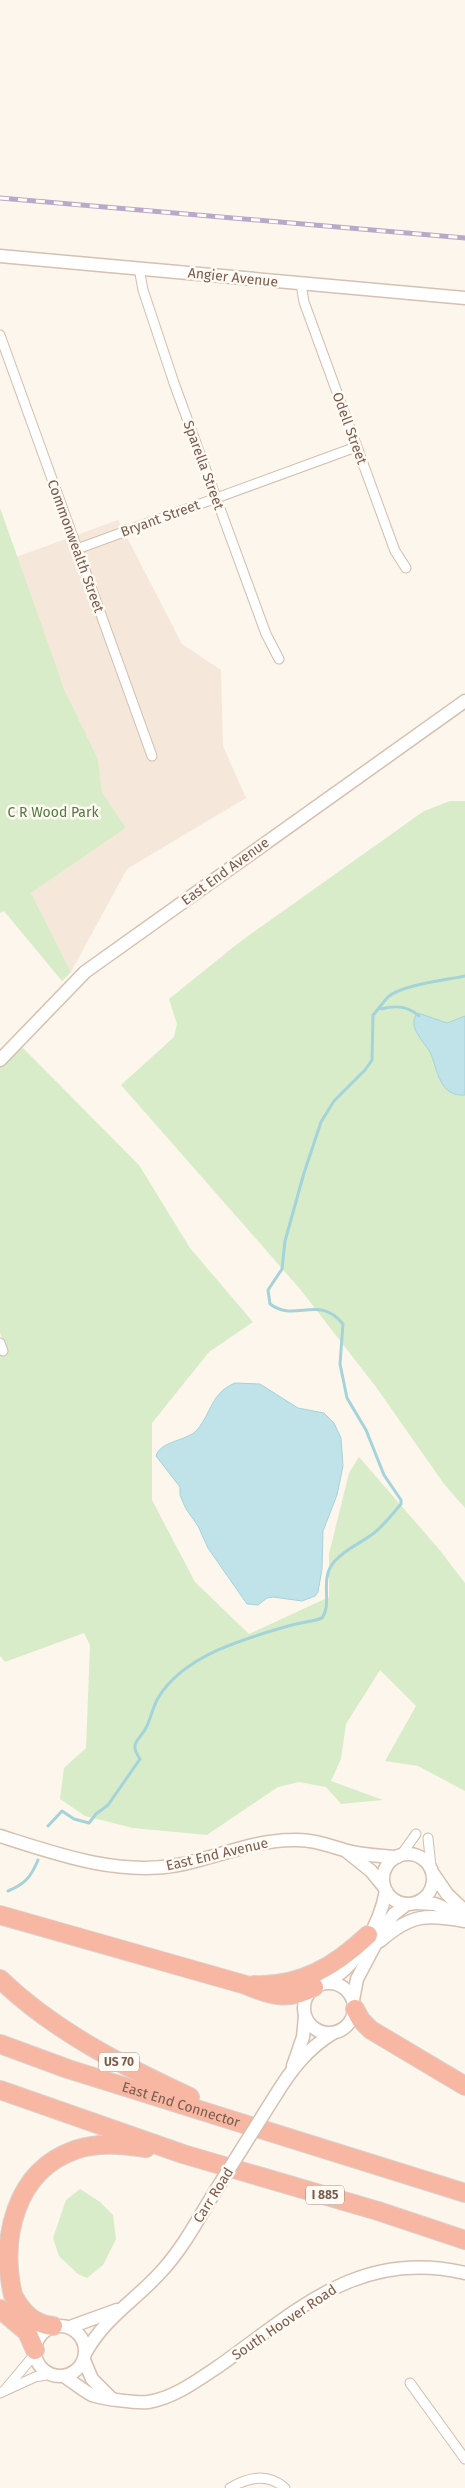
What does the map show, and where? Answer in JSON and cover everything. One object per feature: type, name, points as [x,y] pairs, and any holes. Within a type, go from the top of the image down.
[{"type":"highway","points":[[0,1915],[246,1985],[281,1997],[293,1996],[320,1985]]},
{"type":"highway","points":[[246,1985],[288,1982],[325,1969],[372,1940]]},
{"type":"highway","name":"US 70","points":[[0,1979],[52,2020],[102,2053],[156,2081],[250,2124]]},
{"type":"highway","points":[[354,2004],[361,2020],[371,2030],[465,2086]]},
{"type":"highway","name":"East End Connector","points":[[0,2044],[68,2069],[250,2124]]},
{"type":"highway","name":"I 885","points":[[0,2090],[184,2154],[378,2211],[465,2240]]},
{"type":"highway","points":[[250,2124],[465,2193]]},
{"type":"highway","points":[[61,2327],[40,2324],[27,2316],[15,2299],[5,2275],[2,2262],[3,2234],[10,2208],[23,2186],[52,2161],[89,2147],[129,2146],[184,2154]]},
{"type":"highway","points":[[0,2310],[27,2332],[32,2340],[35,2352]]},
{"type":"street","name":"Angier Avenue","points":[[0,256],[465,298]]},
{"type":"street","name":"Sparella Street","points":[[139,268],[143,290],[216,498],[266,634],[279,659]]},
{"type":"street","name":"Odell Street","points":[[301,284],[304,302],[395,552],[406,568]]},
{"type":"street","name":"Commonwealth Street","points":[[0,335],[152,756]]},
{"type":"street","name":"Bryant Street","points":[[77,549],[356,446]]},
{"type":"street","name":"East End Avenue","points":[[0,1060],[85,972],[465,700]]},
{"type":"street","points":[[416,1834],[399,1856],[385,1869],[385,1889],[381,1914],[372,1940],[357,1979],[354,2004],[348,2024],[333,2033],[316,2029],[305,2015],[304,2002],[320,1985],[347,1968],[372,1940],[390,1918],[430,1892],[432,1871],[428,1838]]},
{"type":"street","name":"East End Avenue","points":[[0,1836],[73,1859],[139,1868],[177,1865],[280,1840],[307,1840],[372,1856],[399,1856]]},
{"type":"street","name":"East End Avenue","points":[[346,1851],[371,1871],[385,1889]]},
{"type":"street","points":[[399,1856],[418,1855],[432,1871],[447,1894],[465,1911]]},
{"type":"street","points":[[385,1889],[395,1900],[412,1904],[441,1906],[465,1919]]},
{"type":"street","points":[[372,1940],[421,1917],[437,1916],[465,1919]]},
{"type":"street","points":[[320,1985],[343,1986],[354,2004]]},
{"type":"street","name":"Carr Road","points":[[85,2356],[95,2335],[117,2310],[150,2283],[170,2262],[293,2066],[303,2037],[305,2015]]},
{"type":"street","name":"Carr Road","points":[[293,2066],[315,2044],[333,2033]]},
{"type":"street","name":"South Hoover Road","points":[[57,2375],[94,2396],[141,2402],[170,2395],[214,2369],[323,2293],[359,2276],[384,2269],[410,2267],[465,2274]]},
{"type":"street","name":"Carr Road","points":[[61,2327],[117,2310]]},
{"type":"street","points":[[2,2392],[35,2352],[42,2334],[61,2327],[83,2339],[85,2356],[92,2379],[111,2398]]},
{"type":"street","points":[[35,2352],[40,2366],[57,2375]]},
{"type":"street","points":[[2,2392],[35,2377],[76,2371],[85,2356]]},
{"type":"street","points":[[410,2383],[465,2459]]},
{"type":"street","points":[[230,2488],[241,2481],[263,2477],[277,2481],[285,2488]]},
{"type":"shaded area","points":[[118,520],[182,644],[221,670],[223,746],[246,798],[127,869],[71,972],[31,893],[126,828],[102,792],[98,759],[65,691],[16,557]]},
{"type":"green space","name":"C R Wood Park","points":[[0,508],[65,691],[98,759],[102,792],[126,828],[31,893],[71,972],[62,981],[4,911],[0,913]]},
{"type":"green space","points":[[450,801],[465,801],[465,1508],[444,1484],[376,1387],[300,1289],[121,1085],[174,1037],[177,1024],[169,999],[241,941],[424,811]]},
{"type":"green space","points":[[20,1045],[139,1165],[190,1248],[253,1322],[209,1352],[152,1423],[152,1500],[195,1582],[249,1634],[329,1597],[329,1554],[349,1473],[359,1457],[438,1548],[465,1583],[465,1791],[418,1766],[385,1761],[416,1706],[380,1670],[346,1724],[341,1759],[331,1781],[383,1800],[341,1804],[326,1787],[299,1782],[278,1787],[207,1835],[133,1828],[85,1816],[60,1799],[64,1768],[86,1748],[90,1645],[84,1633],[5,1662],[0,1656],[0,1351],[3,1341],[0,1333],[0,1067]]},
{"type":"green space","points":[[80,2189],[100,2202],[113,2215],[116,2239],[103,2265],[87,2278],[78,2274],[59,2256],[53,2238],[66,2200]]},
{"type":"water","points":[[418,1013],[447,1023],[465,1016],[465,1095],[457,1095],[450,1092],[441,1082],[431,1054],[415,1029],[414,1023]]},
{"type":"water","points":[[235,1383],[260,1384],[298,1408],[324,1413],[334,1423],[341,1438],[343,1466],[337,1495],[323,1531],[322,1569],[318,1592],[315,1596],[302,1601],[273,1597],[267,1598],[258,1605],[247,1604],[208,1548],[198,1526],[186,1509],[180,1495],[180,1487],[156,1456],[158,1451],[168,1444],[193,1434],[202,1423],[216,1398],[227,1387]]},
{"type":"waterway","points":[[48,1826],[62,1811],[74,1819],[89,1823],[96,1814],[108,1805],[140,1759],[135,1745],[147,1726],[158,1698],[169,1683],[183,1670],[200,1659],[236,1642],[322,1618],[325,1613],[327,1579],[331,1566],[345,1552],[378,1530],[401,1504],[401,1500],[384,1475],[366,1430],[347,1398],[340,1364],[343,1324],[334,1315],[325,1311],[316,1309],[289,1311],[279,1309],[270,1304],[268,1290],[282,1269],[285,1241],[304,1173],[321,1122],[334,1101],[365,1070],[372,1060],[373,1015],[388,997],[403,989],[465,976]]},
{"type":"waterway","points":[[381,1009],[402,1007],[411,1010],[419,1016]]},
{"type":"waterway","points":[[8,1891],[19,1886],[27,1879],[38,1860]]},
{"type":"railway","points":[[0,198],[465,238]]}]
